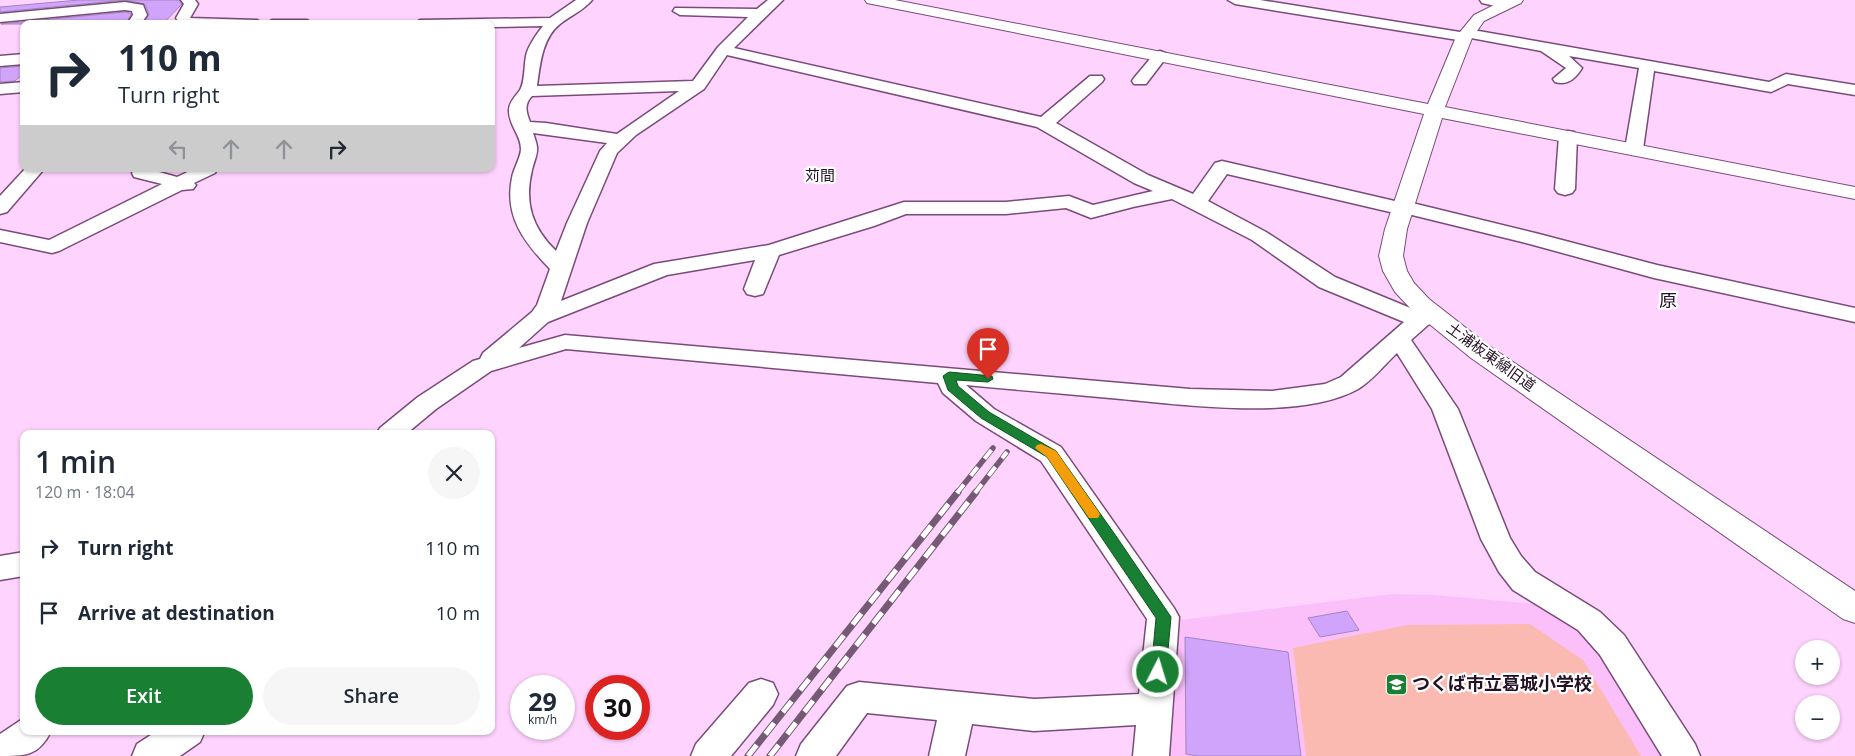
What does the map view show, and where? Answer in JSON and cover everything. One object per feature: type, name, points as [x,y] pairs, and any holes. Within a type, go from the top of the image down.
[{"type":"street","points":[[0,6],[63,0]]},
{"type":"street","points":[[183,20],[191,4],[188,0]]},
{"type":"street","points":[[560,267],[530,233],[520,208],[521,174],[530,149],[521,127],[517,110],[521,98],[528,91],[534,54],[553,22],[585,0]]},
{"type":"street","points":[[394,430],[427,403],[482,366],[540,317],[548,305],[560,267],[609,151],[630,130],[698,86],[723,50],[760,13],[776,0]]},
{"type":"street","points":[[872,0],[1855,193]]},
{"type":"street","points":[[1235,0],[1409,34],[1466,35],[1547,47],[1771,87],[1786,79],[1855,90]]},
{"type":"street","name":"土浦板東線旧道","points":[[1503,1],[1478,18],[1466,35],[1435,110],[1396,229],[1391,256],[1395,271],[1404,287],[1426,317],[1855,609]]},
{"type":"street","points":[[0,18],[125,6],[138,8],[140,15],[137,20]]},
{"type":"street","points":[[64,20],[74,11]]},
{"type":"street","points":[[680,11],[760,13]]},
{"type":"street","points":[[6,31],[26,15]]},
{"type":"street","points":[[495,21],[553,22]]},
{"type":"street","points":[[1547,47],[1547,50],[1569,62],[1574,68],[1570,75],[1561,79]]},
{"type":"street","points":[[482,366],[565,342],[1190,397],[1256,400],[1312,395],[1338,389],[1350,383],[1426,317],[1327,282],[1259,236],[1175,192],[1141,179],[1043,123],[723,50]]},
{"type":"street","points":[[1140,82],[1160,56]]},
{"type":"street","points":[[0,61],[20,61]]},
{"type":"street","points":[[0,86],[20,64]]},
{"type":"street","points":[[1634,150],[1647,65]]},
{"type":"street","points":[[1043,123],[1050,120],[1096,79]]},
{"type":"street","points":[[0,86],[20,87]]},
{"type":"street","points":[[528,91],[698,86]]},
{"type":"street","points":[[521,127],[546,128],[621,140]]},
{"type":"street","points":[[1565,189],[1568,136]]},
{"type":"street","points":[[1197,203],[1222,167],[1532,238],[1654,271],[1855,314]]},
{"type":"street","points":[[0,208],[32,172]]},
{"type":"street","points":[[142,172],[200,189]]},
{"type":"street","points":[[0,236],[52,247],[202,172]]},
{"type":"street","points":[[540,317],[662,269],[772,251],[867,222],[904,208],[1006,208],[1069,202],[1091,212],[1175,192]]},
{"type":"street","points":[[755,290],[767,258],[772,251]]},
{"type":"street","points":[[1398,341],[1407,349],[1445,409],[1496,539],[1510,564],[1524,581],[1589,621],[1612,645],[1682,756]]},
{"type":"street","points":[[949,376],[952,387],[985,415],[1051,454],[1163,617],[1151,756]]},
{"type":"street","points":[[0,568],[20,565]]},
{"type":"street","points":[[709,756],[761,694]]},
{"type":"street","points":[[814,756],[859,697],[1034,715],[1155,709]]},
{"type":"street","points":[[947,756],[958,708]]},
{"type":"street","points":[[0,754],[27,735]]},
{"type":"street","points":[[150,756],[181,735]]},
{"type":"shaded area","name":"つくば市立葛城小学校","points":[[1392,594],[1435,595],[1547,605],[1584,630],[1667,756],[1164,756],[1172,621]]},
{"type":"shaded area","points":[[1530,624],[1583,660],[1641,756],[1306,756],[1293,648],[1407,625]]},
{"type":"building","points":[[79,0],[125,0],[0,12],[0,7]]},
{"type":"building","points":[[125,0],[179,0],[182,4],[167,20],[145,20],[149,14],[145,4]]},
{"type":"building","points":[[125,12],[131,15],[128,20],[42,20]]},
{"type":"building","points":[[20,22],[20,24],[1,24]]},
{"type":"building","points":[[20,66],[20,77],[15,81],[0,82],[0,68]]},
{"type":"building","points":[[1347,611],[1359,630],[1320,637],[1308,618]]},
{"type":"building","points":[[1185,637],[1288,652],[1301,756],[1197,756],[1186,754]]},
{"type":"railway","points":[[957,493],[993,448]]},
{"type":"railway","points":[[975,493],[1007,452]]},
{"type":"railway","points":[[748,756],[958,492]]},
{"type":"railway","points":[[770,756],[976,492]]},
{"type":"slow traffic","points":[[1041,448],[1051,454],[1093,514]]},
{"type":"place","name":"つくば市立葛城小学校","points":[[1396,684]]},
{"type":"district","name":"苅間","points":[[820,176]]},
{"type":"district","name":"原","points":[[1668,301]]},
{"type":"route","points":[[988,379],[949,376],[952,387],[966,396],[985,415],[1051,454],[1163,617],[1158,672]]}]
